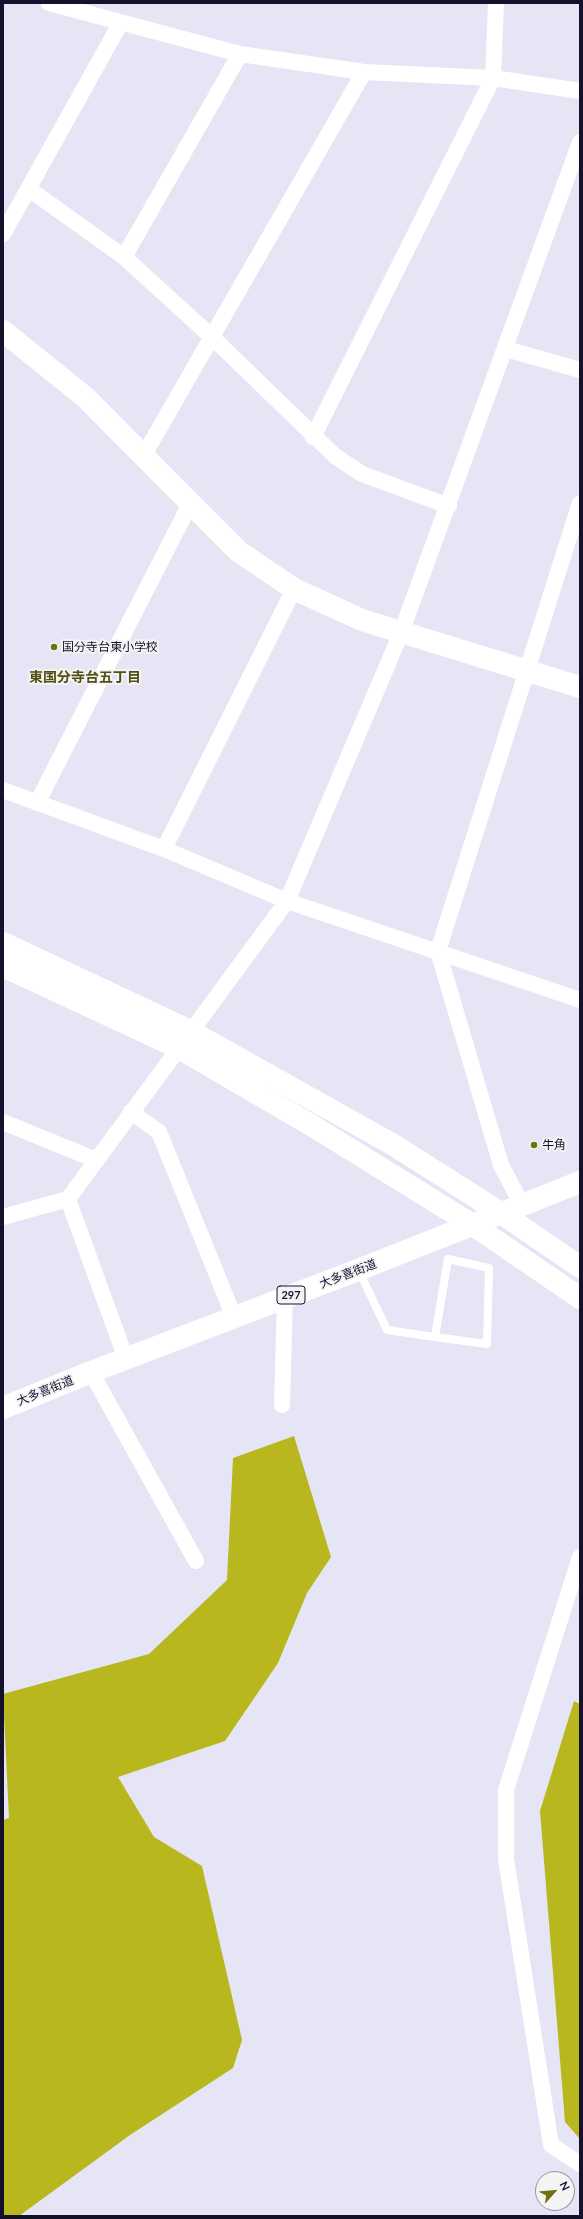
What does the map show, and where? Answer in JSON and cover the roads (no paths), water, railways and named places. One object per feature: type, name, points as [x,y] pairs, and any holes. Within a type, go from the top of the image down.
[{"type":"main road","points":[[3,331],[86,397],[238,551],[294,589],[362,620],[580,687]]},
{"type":"main road","points":[[3,943],[185,1039],[392,1144],[501,1213],[580,1267]]},
{"type":"main road","points":[[3,966],[185,1039],[311,1125],[473,1225],[580,1298]]},
{"type":"main road","name":"大多喜街道","points":[[3,1408],[91,1372],[358,1270],[580,1182]]},
{"type":"street","points":[[49,3],[120,24],[240,54],[364,72],[494,78],[580,91]]},
{"type":"street","points":[[313,437],[494,78],[496,3]]},
{"type":"street","points":[[3,234],[120,24]]},
{"type":"street","points":[[124,257],[240,54]]},
{"type":"street","points":[[144,455],[364,72]]},
{"type":"street","points":[[3,1217],[68,1199],[287,901],[401,633],[449,506],[580,142]]},
{"type":"street","points":[[29,189],[124,257],[212,338],[313,437],[335,456],[362,474],[449,506]]},
{"type":"street","points":[[506,349],[580,370]]},
{"type":"street","points":[[522,1205],[501,1165],[438,951],[580,503]]},
{"type":"street","points":[[37,803],[190,504]]},
{"type":"street","points":[[164,849],[294,589]]},
{"type":"street","points":[[3,790],[164,849],[287,901],[580,1000]]},
{"type":"street","points":[[131,1112],[159,1132],[234,1317]]},
{"type":"street","points":[[3,1122],[96,1160]]},
{"type":"street","points":[[68,1199],[126,1359]]},
{"type":"street","points":[[282,1406],[285,1297]]},
{"type":"street","points":[[91,1372],[196,1561]]},
{"type":"street","points":[[580,1557],[506,1790],[506,1859],[552,2145],[580,2164]]},
{"type":"lane","points":[[358,1270],[387,1330],[435,1337],[487,1344],[489,1268],[448,1259],[435,1337]]},
{"type":"place","name":"国分寺台東小学校","points":[[54,647]]},
{"type":"place","name":"牛角","points":[[534,1145]]},
{"type":"district","name":"東国分寺台五丁目","points":[[85,677]]}]
